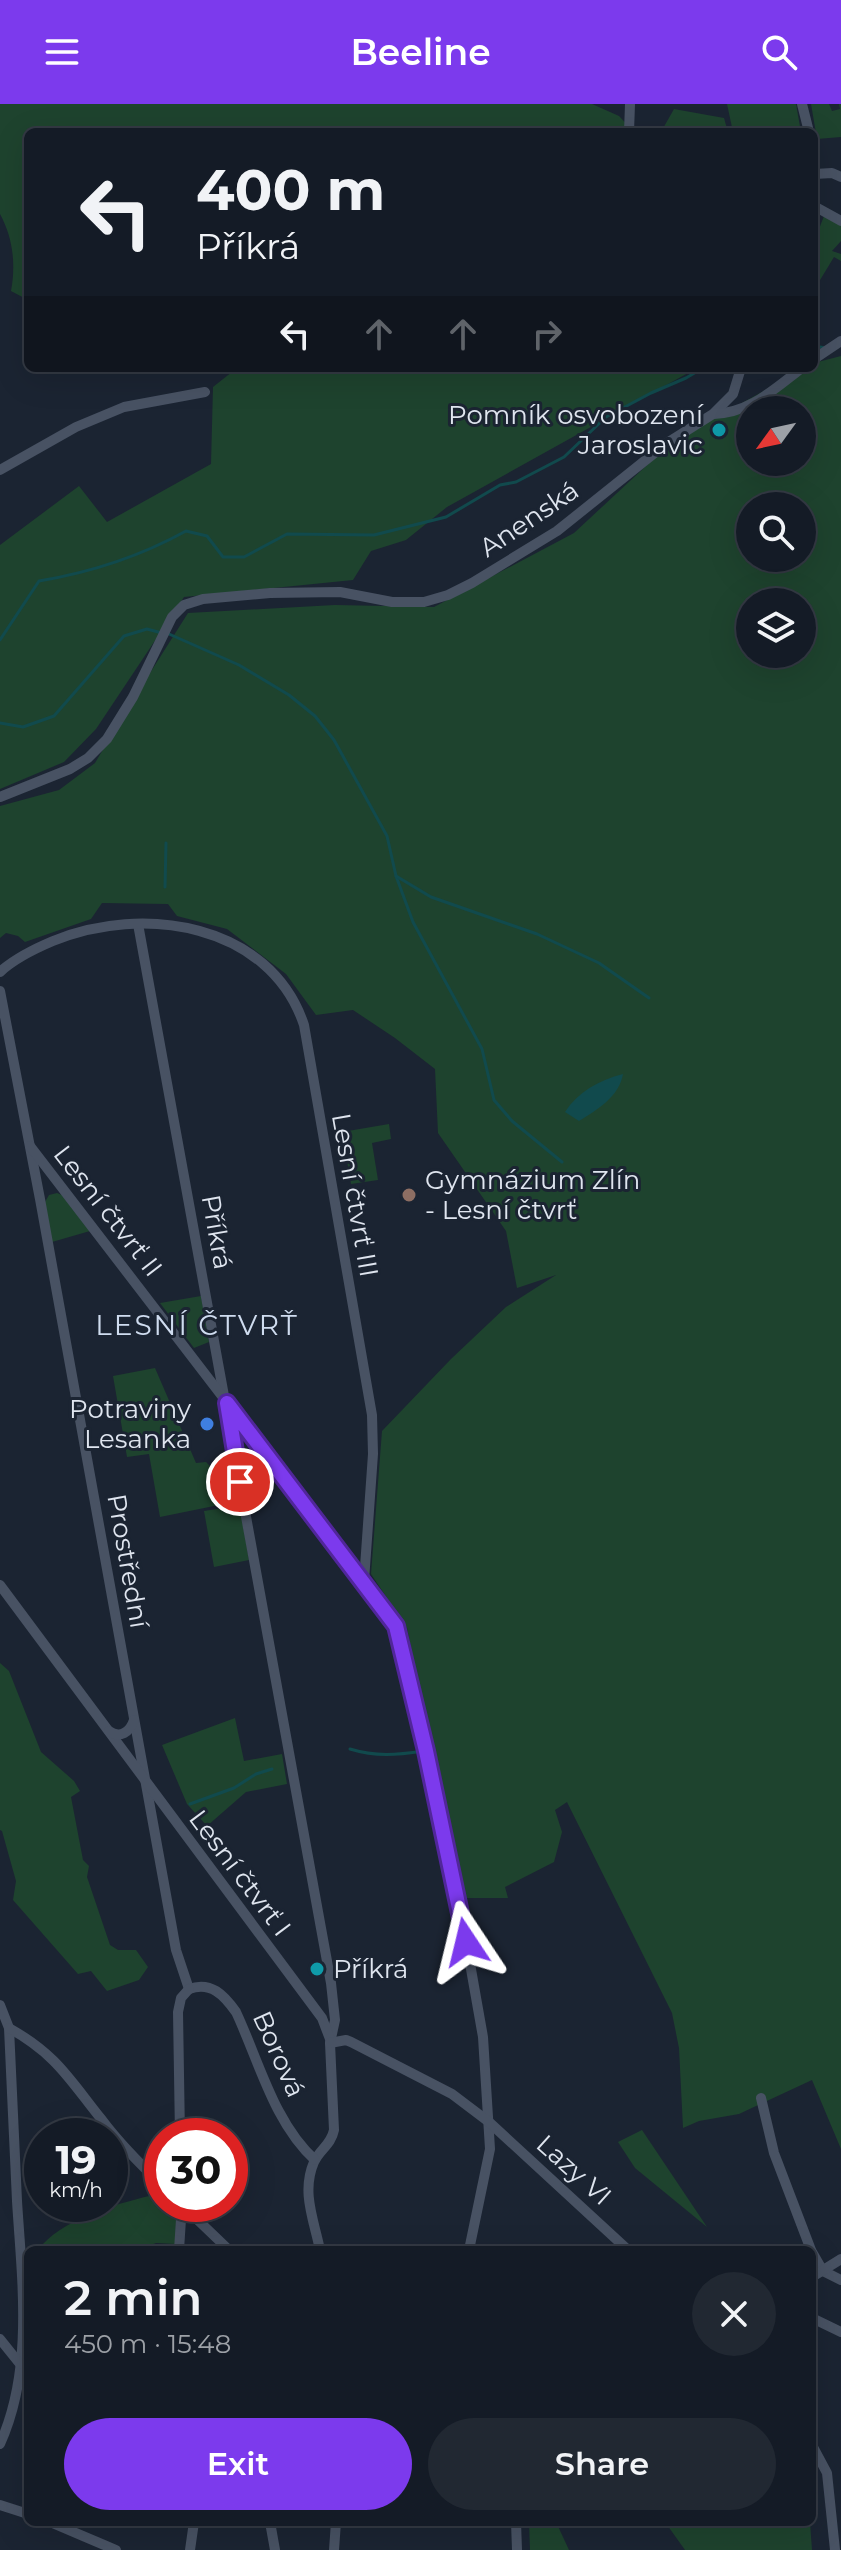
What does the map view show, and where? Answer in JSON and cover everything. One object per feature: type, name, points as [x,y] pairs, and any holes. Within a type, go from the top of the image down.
[{"type":"street","points":[[629,128],[630,104]]},
{"type":"street","points":[[802,104],[808,128]]},
{"type":"street","points":[[818,174],[832,173],[841,177]]},
{"type":"street","points":[[818,208],[841,221]]},
{"type":"street","name":"Anenská","points":[[0,797],[70,769],[88,758],[107,739],[133,697],[172,617],[184,605],[203,599],[340,592],[392,602],[424,602],[460,589],[557,531],[667,443],[713,414],[733,394],[740,372]]},
{"type":"street","points":[[713,414],[731,414],[764,398],[797,372]]},
{"type":"street","points":[[0,470],[76,427],[124,407],[205,392]]},
{"type":"street","points":[[0,972],[27,953],[72,934],[100,927],[138,924]]},
{"type":"street","name":"Příkrá","points":[[138,924],[332,1990],[335,2020],[330,2043],[334,2130],[330,2144],[315,2160],[307,2191],[319,2246]]},
{"type":"street","name":"Lesní čtvrť III","points":[[138,924],[194,930],[235,944],[274,973],[300,1014],[372,1415],[373,1454],[364,1581]]},
{"type":"street","name":"Prostřední","points":[[0,991],[176,1950],[189,1989]]},
{"type":"street","name":"Lesní čtvrť II","points":[[30,1146],[364,1581],[401,1637],[457,1890],[481,2021],[490,2149],[470,2246]]},
{"type":"street","points":[[40,1199],[50,1189],[63,1190]]},
{"type":"street","name":"Lesní čtvrť I","points":[[0,1585],[322,2018],[330,2043]]},
{"type":"street","points":[[107,1730],[114,1735],[123,1734],[134,1720]]},
{"type":"street","points":[[156,1836],[168,1825],[178,1828]]},
{"type":"street","name":"Borová","points":[[189,1989],[202,1986],[213,1989],[224,1996],[236,2012],[286,2125],[299,2145],[315,2160]]},
{"type":"street","points":[[180,2118],[178,2012],[181,1998],[189,1989]]},
{"type":"street","points":[[308,1999],[319,2002],[332,1990]]},
{"type":"street","points":[[0,2005],[9,2028],[23,2302],[14,2409],[0,2444]]},
{"type":"street","points":[[9,2028],[46,2051],[69,2074],[127,2151],[144,2168]]},
{"type":"street","points":[[330,2043],[341,2040],[351,2042],[452,2094],[489,2122]]},
{"type":"street","points":[[761,2098],[774,2153],[809,2246]]},
{"type":"street","name":"Lazy VI","points":[[489,2122],[624,2246]]},
{"type":"street","points":[[179,2246],[181,2222]]},
{"type":"street","points":[[200,2222],[225,2246]]},
{"type":"street","points":[[816,2259],[823,2271],[841,2280]]},
{"type":"street","points":[[816,2275],[841,2259]]},
{"type":"street","points":[[816,2320],[841,2332]]},
{"type":"street","points":[[0,2339],[20,2364]]},
{"type":"street","points":[[816,2451],[830,2487],[836,2550]]},
{"type":"street","points":[[830,2487],[841,2498]]},
{"type":"street","points":[[0,2505],[24,2513]]},
{"type":"street","points":[[59,2526],[116,2550]]},
{"type":"street","points":[[190,2550],[193,2526]]},
{"type":"street","points":[[271,2526],[275,2550]]},
{"type":"street","points":[[334,2550],[336,2526]]},
{"type":"street","points":[[516,2526],[517,2550]]},
{"type":"street","points":[[836,2550],[841,2538]]},
{"type":"shaded area","points":[[0,104],[592,104],[619,116],[630,128],[24,128],[24,298],[11,291],[12,251],[0,214]]},
{"type":"shaded area","points":[[727,104],[796,104],[800,128],[732,128]]},
{"type":"shaded area","points":[[811,104],[829,104],[832,111],[840,109],[841,104],[841,137],[818,139],[818,128],[815,128]]},
{"type":"shaded area","points":[[674,109],[724,118],[727,128],[663,128]]},
{"type":"shaded area","points":[[824,216],[841,225],[841,241],[832,251],[841,254],[841,261],[834,257],[818,283],[818,232]]},
{"type":"shaded area","points":[[841,356],[841,2149],[812,2080],[739,2114],[699,2121],[683,2128],[679,2048],[672,2013],[567,1802],[555,1810],[562,1832],[554,1862],[505,1887],[508,1898],[462,1898],[407,1628],[371,1574],[382,1431],[506,1307],[556,1275],[517,1288],[506,1231],[438,1133],[435,1069],[353,1010],[316,1015],[286,974],[227,929],[177,916],[168,904],[102,903],[91,919],[25,942],[18,936],[6,933],[0,938],[0,806],[59,790],[95,763],[188,613],[335,605],[434,607],[574,533],[673,441],[736,406],[736,476],[816,476],[816,396],[754,396],[798,372],[818,372],[818,362]]},
{"type":"shaded area","points":[[232,372],[690,372],[447,507],[406,540],[371,551],[353,580],[184,597],[96,729],[64,762],[0,789],[0,545],[79,486],[107,522],[211,464],[213,387]]},
{"type":"shaded area","points":[[623,1074],[617,1090],[593,1112],[579,1121],[565,1112],[576,1098],[590,1088]]},
{"type":"shaded area","points":[[389,1124],[391,1139],[372,1143],[378,1180],[351,1184],[342,1132]]},
{"type":"shaded area","points":[[49,1195],[62,1195],[90,1231],[52,1242],[45,1202]]},
{"type":"shaded area","points":[[201,1296],[209,1342],[194,1348],[160,1303]]},
{"type":"shaded area","points":[[155,1368],[196,1463],[206,1462],[216,1472],[226,1501],[219,1505],[160,1517],[149,1454],[127,1457],[113,1376]]},
{"type":"shaded area","points":[[236,1501],[240,1508],[249,1560],[214,1567],[204,1511],[223,1508]]},
{"type":"shaded area","points":[[0,1663],[9,1671],[41,1752],[74,1781],[80,1791],[71,1797],[83,1860],[89,1866],[87,1877],[110,1945],[118,1950],[136,1950],[148,1967],[139,1980],[107,1991],[91,1971],[78,1974],[13,1900],[16,1881],[0,1830]]},
{"type":"shaded area","points":[[235,1718],[244,1761],[282,1754],[287,1784],[246,1792],[207,1826],[187,1804],[162,1745]]},
{"type":"shaded area","points":[[642,2130],[707,2227],[635,2168],[618,2142]]},
{"type":"shaded area","points":[[144,2197],[144,2222],[176,2222],[176,2244],[42,2246],[74,2222],[128,2222],[128,2202]]},
{"type":"shaded area","points":[[529,2526],[558,2526],[569,2550],[530,2550]]},
{"type":"shaded area","points":[[668,2526],[810,2526],[812,2550],[685,2550]]},
{"type":"waterway","points":[[818,347],[826,348]]},
{"type":"waterway","points":[[0,640],[39,581],[115,562],[151,549],[186,531],[207,536],[223,557],[244,557],[287,534],[374,535],[446,517],[500,485],[516,482],[564,457],[606,417],[696,372]]},
{"type":"waterway","points":[[0,723],[23,727],[54,716],[124,636],[147,629],[162,633]]},
{"type":"waterway","points":[[169,634],[239,665],[289,695],[315,716],[334,740],[387,836],[396,876],[413,922],[482,1049],[494,1100],[512,1121],[562,1162]]},
{"type":"waterway","points":[[165,887],[166,843]]},
{"type":"waterway","points":[[396,876],[431,897],[537,934],[599,963],[649,998]]},
{"type":"waterway","points":[[350,1749],[387,1754],[424,1751]]},
{"type":"waterway","points":[[190,1804],[234,1788],[256,1774],[272,1769]]},
{"type":"place","name":"Pomník osvobození Jaroslavic","points":[[719,430]]},
{"type":"place","name":"Gymnázium Zlín - Lesní čtvrť","points":[[409,1195]]},
{"type":"place","name":"Potraviny Lesanka","points":[[207,1424]]},
{"type":"place","name":"Příkrá","points":[[317,1969]]},
{"type":"district","name":"LESNÍ ČTVRŤ","points":[[197,1325]]},
{"type":"route","points":[[240,1482],[227,1403],[364,1581],[401,1637],[466,1942]]}]
